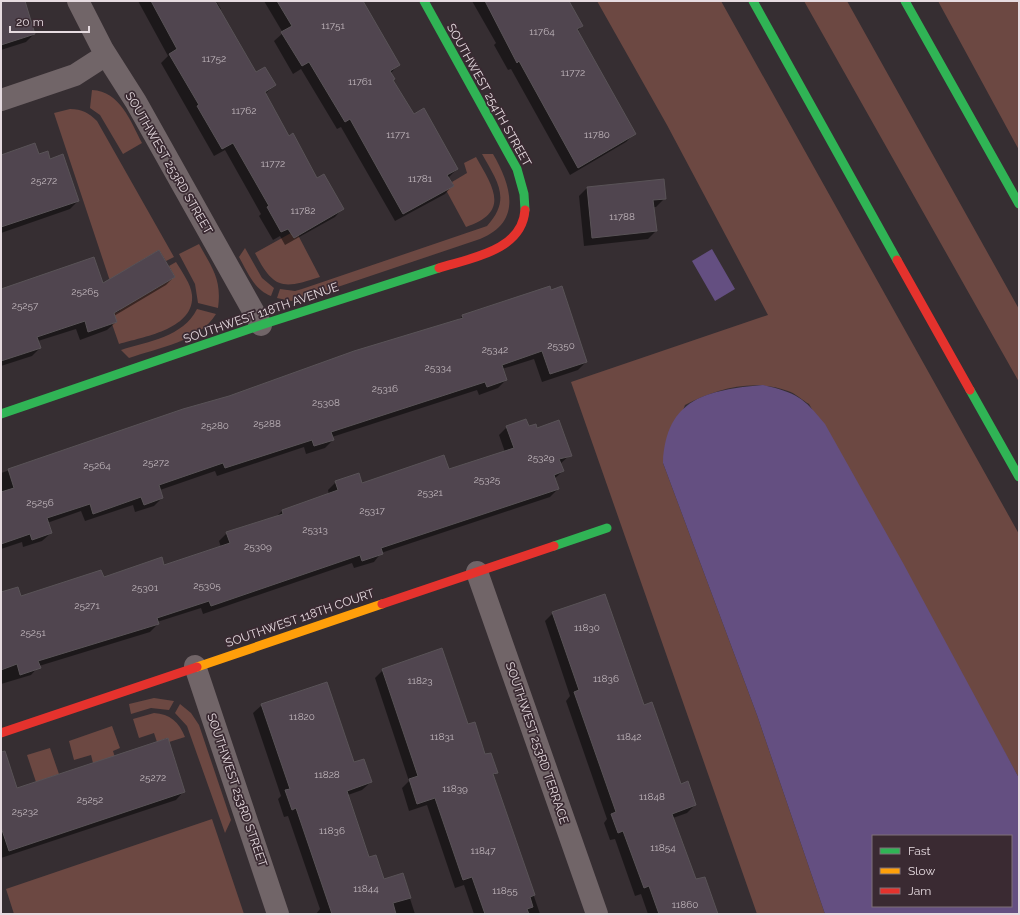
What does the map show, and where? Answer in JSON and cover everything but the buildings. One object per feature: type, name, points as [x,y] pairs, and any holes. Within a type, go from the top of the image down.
[{"type":"main road","name":"SOUTHWEST 254TH STREET","points":[[424,1],[517,169],[526,196],[526,207],[522,226]]},
{"type":"main road","points":[[753,1],[1019,477]]},
{"type":"main road","points":[[906,1],[1019,204]]},
{"type":"main road","name":"SOUTHWEST 118TH AVENUE","points":[[1,414],[261,325],[494,250],[509,243],[522,226]]},
{"type":"main road","name":"SOUTHWEST 118TH COURT","points":[[1,733],[195,666],[607,528]]},
{"type":"street","name":"SOUTHWEST 253RD STREET","points":[[78,1],[106,55],[136,102],[261,325]]},
{"type":"street","points":[[1,100],[75,75],[106,55]]},
{"type":"street","name":"SOUTHWEST 253RD TERRACE","points":[[477,572],[597,914]]},
{"type":"street","name":"SOUTHWEST 253RD STREET","points":[[195,666],[278,914]]},
{"type":"shaded area","points":[[597,1],[721,1],[1019,534],[1019,778],[809,404],[788,391],[762,385],[748,385],[709,394],[685,405],[663,463],[757,715],[825,914],[757,914],[571,382],[768,315],[667,125]]},
{"type":"shaded area","points":[[804,1],[847,1],[1019,309],[1019,382]]},
{"type":"shaded area","points":[[938,1],[1019,1],[1019,150]]},
{"type":"shaded area","points":[[92,90],[102,92],[117,102],[129,117],[142,143],[123,154],[100,115],[90,108]]},
{"type":"shaded area","points":[[70,109],[85,112],[97,121],[174,257],[166,261],[159,250],[127,269],[143,296],[175,277],[169,266],[176,262],[190,287],[192,295],[191,307],[177,324],[166,330],[119,344],[112,324],[114,313],[120,311],[54,113]]},
{"type":"shaded area","points":[[482,154],[493,154],[505,178],[508,190],[508,213],[503,223],[494,232],[480,239],[302,299],[291,301],[277,298],[280,289],[295,291],[302,289],[487,226],[495,216],[499,207],[500,190],[493,173]]},
{"type":"shaded area","points":[[476,157],[492,188],[494,198],[493,206],[489,214],[480,221],[466,227],[446,190],[454,186],[452,182],[467,173],[464,163]]},
{"type":"shaded area","points":[[291,233],[298,235],[320,277],[297,284],[281,283],[274,280],[262,265],[255,253]]},
{"type":"shaded area","points":[[199,244],[215,274],[219,289],[218,308],[198,303],[195,284],[179,254]]},
{"type":"shaded area","points":[[245,248],[262,278],[274,288],[271,296],[256,285],[239,257]]},
{"type":"shaded area","points":[[712,249],[735,289],[715,301],[692,261]]},
{"type":"shaded area","points":[[197,309],[216,314],[200,331],[189,337],[165,347],[129,358],[121,350],[164,337],[174,332],[191,318]]},
{"type":"shaded area","points":[[763,385],[784,391],[805,402],[825,424],[903,563],[1019,778],[1019,914],[825,914],[757,715],[663,463],[666,441],[672,424],[681,411],[693,402],[724,390]]},
{"type":"shaded area","points":[[154,698],[174,701],[169,710],[151,708],[131,714],[129,704]]},
{"type":"shaded area","points":[[180,704],[191,713],[199,725],[231,820],[225,833],[187,726],[175,713]]},
{"type":"shaded area","points":[[154,713],[165,715],[177,723],[185,737],[169,742],[167,738],[157,742],[154,733],[139,738],[133,719]]},
{"type":"shaded area","points":[[112,726],[120,748],[113,751],[117,764],[103,760],[93,763],[91,755],[74,760],[69,741]]},
{"type":"shaded area","points":[[50,748],[59,774],[36,782],[27,755]]},
{"type":"shaded area","points":[[212,819],[244,914],[14,914],[6,889]]},
{"type":"traffic: fast","points":[[424,1],[517,169],[524,194],[525,210]]},
{"type":"traffic: fast","points":[[753,1],[897,260]]},
{"type":"traffic: fast","points":[[905,1],[1019,204]]},
{"type":"traffic: fast","points":[[1,414],[261,325],[439,268]]},
{"type":"traffic: fast","points":[[970,390],[1019,477]]},
{"type":"traffic: fast","points":[[554,546],[607,528]]},
{"type":"traffic: slow","points":[[197,667],[382,604]]},
{"type":"traffic: jam","points":[[439,268],[493,251],[505,244],[515,235],[522,224],[525,210]]},
{"type":"traffic: jam","points":[[897,260],[970,390]]},
{"type":"traffic: jam","points":[[382,604],[554,546]]},
{"type":"traffic: jam","points":[[1,733],[197,667]]}]
